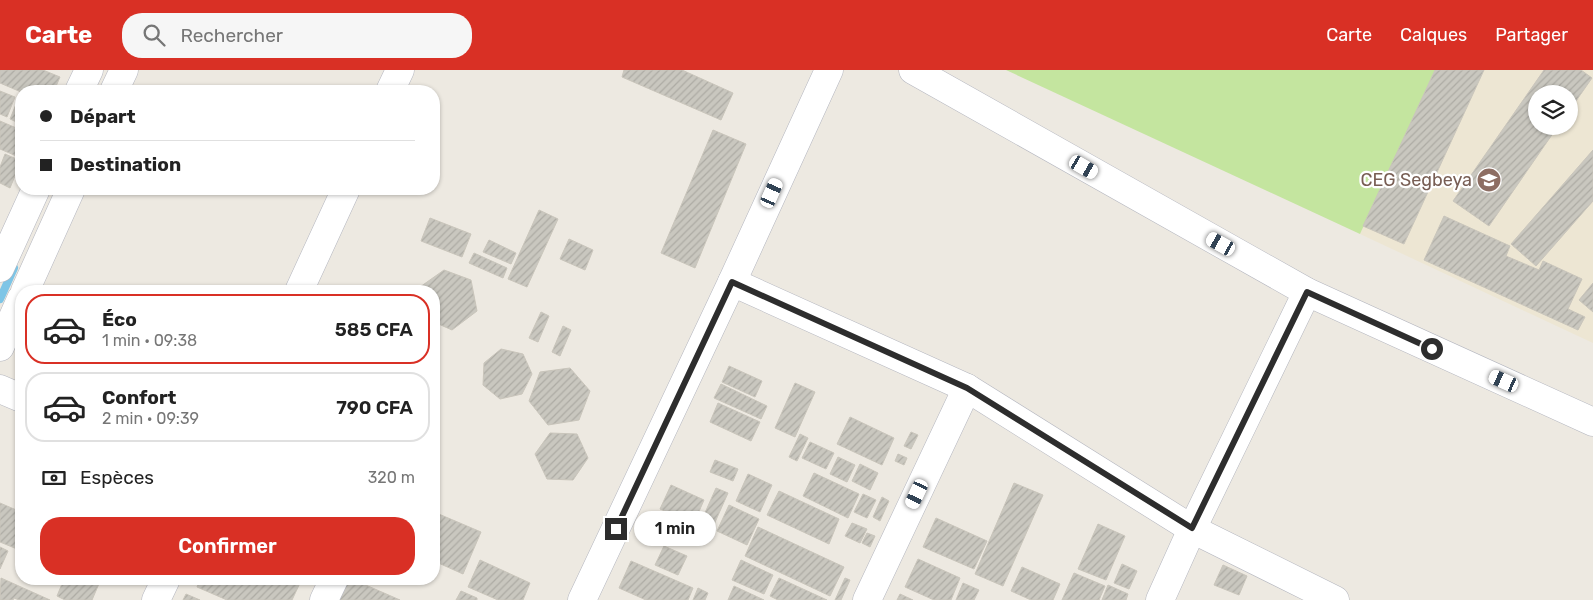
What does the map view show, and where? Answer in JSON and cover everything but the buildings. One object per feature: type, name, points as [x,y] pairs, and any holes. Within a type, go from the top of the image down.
[{"type":"street","points":[[82,85],[89,70]]},
{"type":"street","points":[[117,85],[124,70]]},
{"type":"street","points":[[393,85],[400,70]]},
{"type":"street","points":[[582,600],[732,282],[829,70]]},
{"type":"street","points":[[913,70],[1307,292],[1593,422]]},
{"type":"street","points":[[0,268],[33,195]]},
{"type":"street","points":[[28,285],[68,195]]},
{"type":"street","points":[[302,285],[343,195]]},
{"type":"street","points":[[732,282],[967,388],[1192,528],[1335,600]]},
{"type":"street","points":[[1160,600],[1192,528],[1307,292]]},
{"type":"street","points":[[0,347],[15,313]]},
{"type":"street","points":[[867,600],[967,388]]},
{"type":"street","points":[[0,389],[15,395]]},
{"type":"street","points":[[156,600],[163,585]]},
{"type":"street","points":[[324,600],[331,585]]},
{"type":"shaded area","name":"CEG Segbeya","points":[[1435,70],[1593,70],[1593,343],[1360,234]]},
{"type":"green space","points":[[1006,70],[1435,70],[1360,234]]},
{"type":"waterway","points":[[0,299],[14,268]]},
{"type":"place","name":"CEG Segbeya","points":[[1489,180]]},
{"type":"route","points":[[616,529],[732,282],[967,388],[1192,528],[1307,292],[1432,349]]}]
